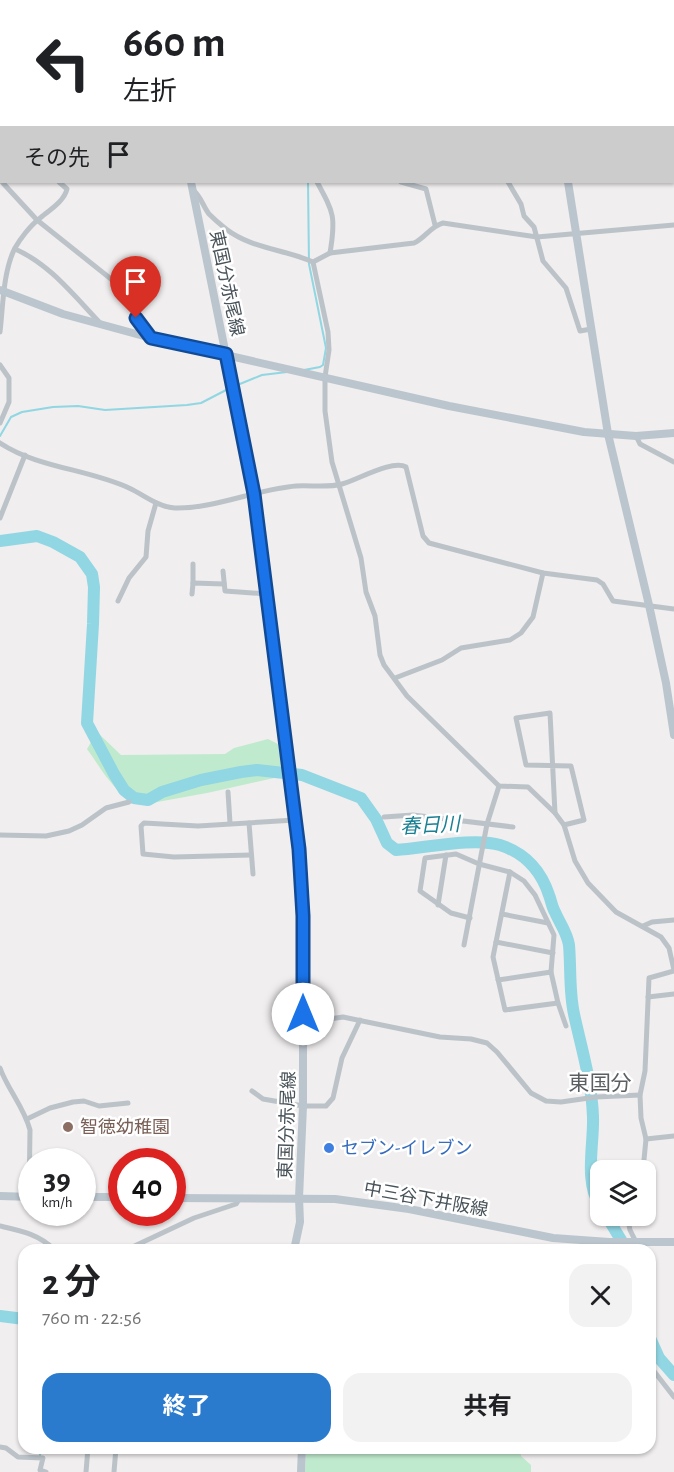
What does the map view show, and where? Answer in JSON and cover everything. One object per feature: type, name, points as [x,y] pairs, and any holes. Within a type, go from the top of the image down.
[{"type":"street","points":[[3,183],[38,220],[116,283],[136,318],[151,338]]},
{"type":"street","points":[[0,332],[2,291],[15,249],[38,220],[49,212],[66,193],[67,189],[60,183]]},
{"type":"street","points":[[318,183],[331,206],[335,227],[330,253]]},
{"type":"street","points":[[405,183],[426,189],[435,225]]},
{"type":"street","points":[[509,183],[521,204],[524,216],[534,227],[543,261],[566,288],[580,331],[591,329]]},
{"type":"street","points":[[568,183],[608,434],[670,682],[674,733]]},
{"type":"street","points":[[192,186],[209,213],[235,235],[260,247],[301,256],[313,262]]},
{"type":"street","name":"東国分赤尾線","points":[[192,186],[254,494],[299,849],[303,916],[303,1106],[300,1222],[295,1244]]},
{"type":"street","points":[[313,262],[330,253],[414,243],[421,240],[435,225],[443,223],[456,223],[537,237],[674,225]]},
{"type":"street","points":[[15,249],[30,255],[42,264],[103,325]]},
{"type":"street","points":[[313,262],[328,332],[325,411],[332,462],[361,558],[366,592],[375,616],[380,655],[384,665],[407,696],[499,786],[528,787],[555,813],[564,825],[575,861],[588,883],[616,912],[662,937],[669,948],[674,971],[649,978],[645,1071],[640,1095],[646,1139],[645,1160]]},
{"type":"street","points":[[2,291],[63,314],[151,338],[553,427],[636,436],[674,434]]},
{"type":"street","points":[[0,365],[9,378],[9,402],[0,423]]},
{"type":"street","points":[[636,436],[640,444],[674,462]]},
{"type":"street","points":[[0,443],[25,455],[111,481],[156,503],[174,508],[295,486],[339,485],[392,465],[402,465],[406,467],[425,540],[429,543],[543,573],[597,580],[603,584],[613,601],[674,609]]},
{"type":"street","points":[[0,518],[25,455]]},
{"type":"street","points":[[118,601],[129,578],[146,557],[148,531],[156,503]]},
{"type":"street","points":[[192,594],[194,564]]},
{"type":"street","points":[[223,571],[225,591],[267,594]]},
{"type":"street","points":[[395,678],[442,660],[461,648],[510,640],[521,633],[533,617],[543,573]]},
{"type":"street","points":[[193,583],[224,584]]},
{"type":"street","points":[[555,813],[554,764],[550,713],[516,718],[526,765],[554,764],[571,766],[584,820],[564,825]]},
{"type":"street","points":[[464,945],[487,824],[499,786]]},
{"type":"street","points":[[228,792],[230,823]]},
{"type":"street","points":[[0,834],[20,837],[27,834],[46,836],[69,831],[106,808],[129,802]]},
{"type":"street","points":[[384,817],[413,815],[513,827]]},
{"type":"street","points":[[251,855],[174,857],[144,854],[141,826],[144,823],[198,826],[295,820]]},
{"type":"street","points":[[249,823],[253,874]]},
{"type":"street","points":[[470,918],[451,913],[420,891],[425,858],[456,854],[510,872],[524,881],[535,895],[554,935],[551,972],[566,1026]]},
{"type":"street","points":[[438,905],[447,855]]},
{"type":"street","points":[[510,872],[493,957],[505,1010],[558,1003]]},
{"type":"street","points":[[502,914],[548,923]]},
{"type":"street","points":[[643,926],[652,922],[674,920]]},
{"type":"street","points":[[496,942],[553,953]]},
{"type":"street","points":[[498,980],[551,972]]},
{"type":"street","points":[[648,997],[674,994]]},
{"type":"street","points":[[303,1023],[343,1017],[440,1037],[471,1038],[487,1042],[531,1093],[546,1101],[640,1095]]},
{"type":"street","points":[[252,1091],[263,1099],[320,1108],[326,1106],[330,1103],[342,1058],[360,1020]]},
{"type":"street","points":[[0,1068],[2,1082],[27,1119],[30,1130],[30,1148]]},
{"type":"street","points":[[27,1119],[50,1108],[73,1102],[84,1101],[99,1106],[128,1103]]},
{"type":"street","points":[[646,1139],[674,1136]]},
{"type":"street","points":[[0,1196],[18,1197]]},
{"type":"street","name":"中三谷下井阪線","points":[[186,1197],[335,1199],[368,1203],[553,1238],[604,1244]]},
{"type":"street","points":[[139,1244],[194,1218],[236,1204],[240,1198]]},
{"type":"street","points":[[0,1226],[30,1232],[49,1244]]},
{"type":"street","points":[[629,1226],[635,1242]]},
{"type":"street","name":"中三谷下井阪線","points":[[620,1244],[674,1242]]},
{"type":"street","points":[[656,1374],[674,1397]]},
{"type":"street","points":[[0,1447],[6,1448],[18,1457],[43,1458],[40,1470],[46,1472]]},
{"type":"street","points":[[86,1472],[88,1454]]},
{"type":"street","points":[[114,1472],[116,1454]]},
{"type":"street","points":[[301,1472],[302,1454]]},
{"type":"green space","points":[[97,732],[121,755],[225,754],[234,748],[268,739],[278,744],[283,776],[146,804],[127,797],[119,791],[87,749]]},
{"type":"green space","points":[[306,1454],[521,1454],[531,1465],[531,1472],[305,1472]]},
{"type":"waterway","points":[[304,370],[323,365],[326,348],[309,264],[308,183]]},
{"type":"waterway","points":[[235,386],[262,375],[287,372]]},
{"type":"waterway","points":[[0,436],[11,417],[22,412],[53,407],[78,406],[105,410],[187,405],[201,403],[230,388]]},
{"type":"waterway","name":"春日川","points":[[0,541],[37,536],[80,557],[92,574],[93,624],[87,723],[124,790],[134,798],[148,800],[162,792],[201,780],[241,772],[257,770],[302,775],[361,798],[376,819],[387,843],[396,850],[463,843],[489,843],[509,848],[531,864],[546,886],[569,945],[572,1005],[592,1104],[591,1160]]},
{"type":"waterway","name":"春日川","points":[[613,1226],[623,1244]]},
{"type":"waterway","points":[[0,1316],[18,1318]]},
{"type":"waterway","name":"春日川","points":[[656,1351],[674,1375]]},
{"type":"place","name":"智徳幼稚園","points":[[68,1127]]},
{"type":"place","name":"セブン-イレブン","points":[[329,1148]]},
{"type":"district","name":"東国分","points":[[600,1083]]},
{"type":"route","points":[[136,318],[151,338],[226,354],[254,494],[299,849],[303,916],[303,1014]]}]
